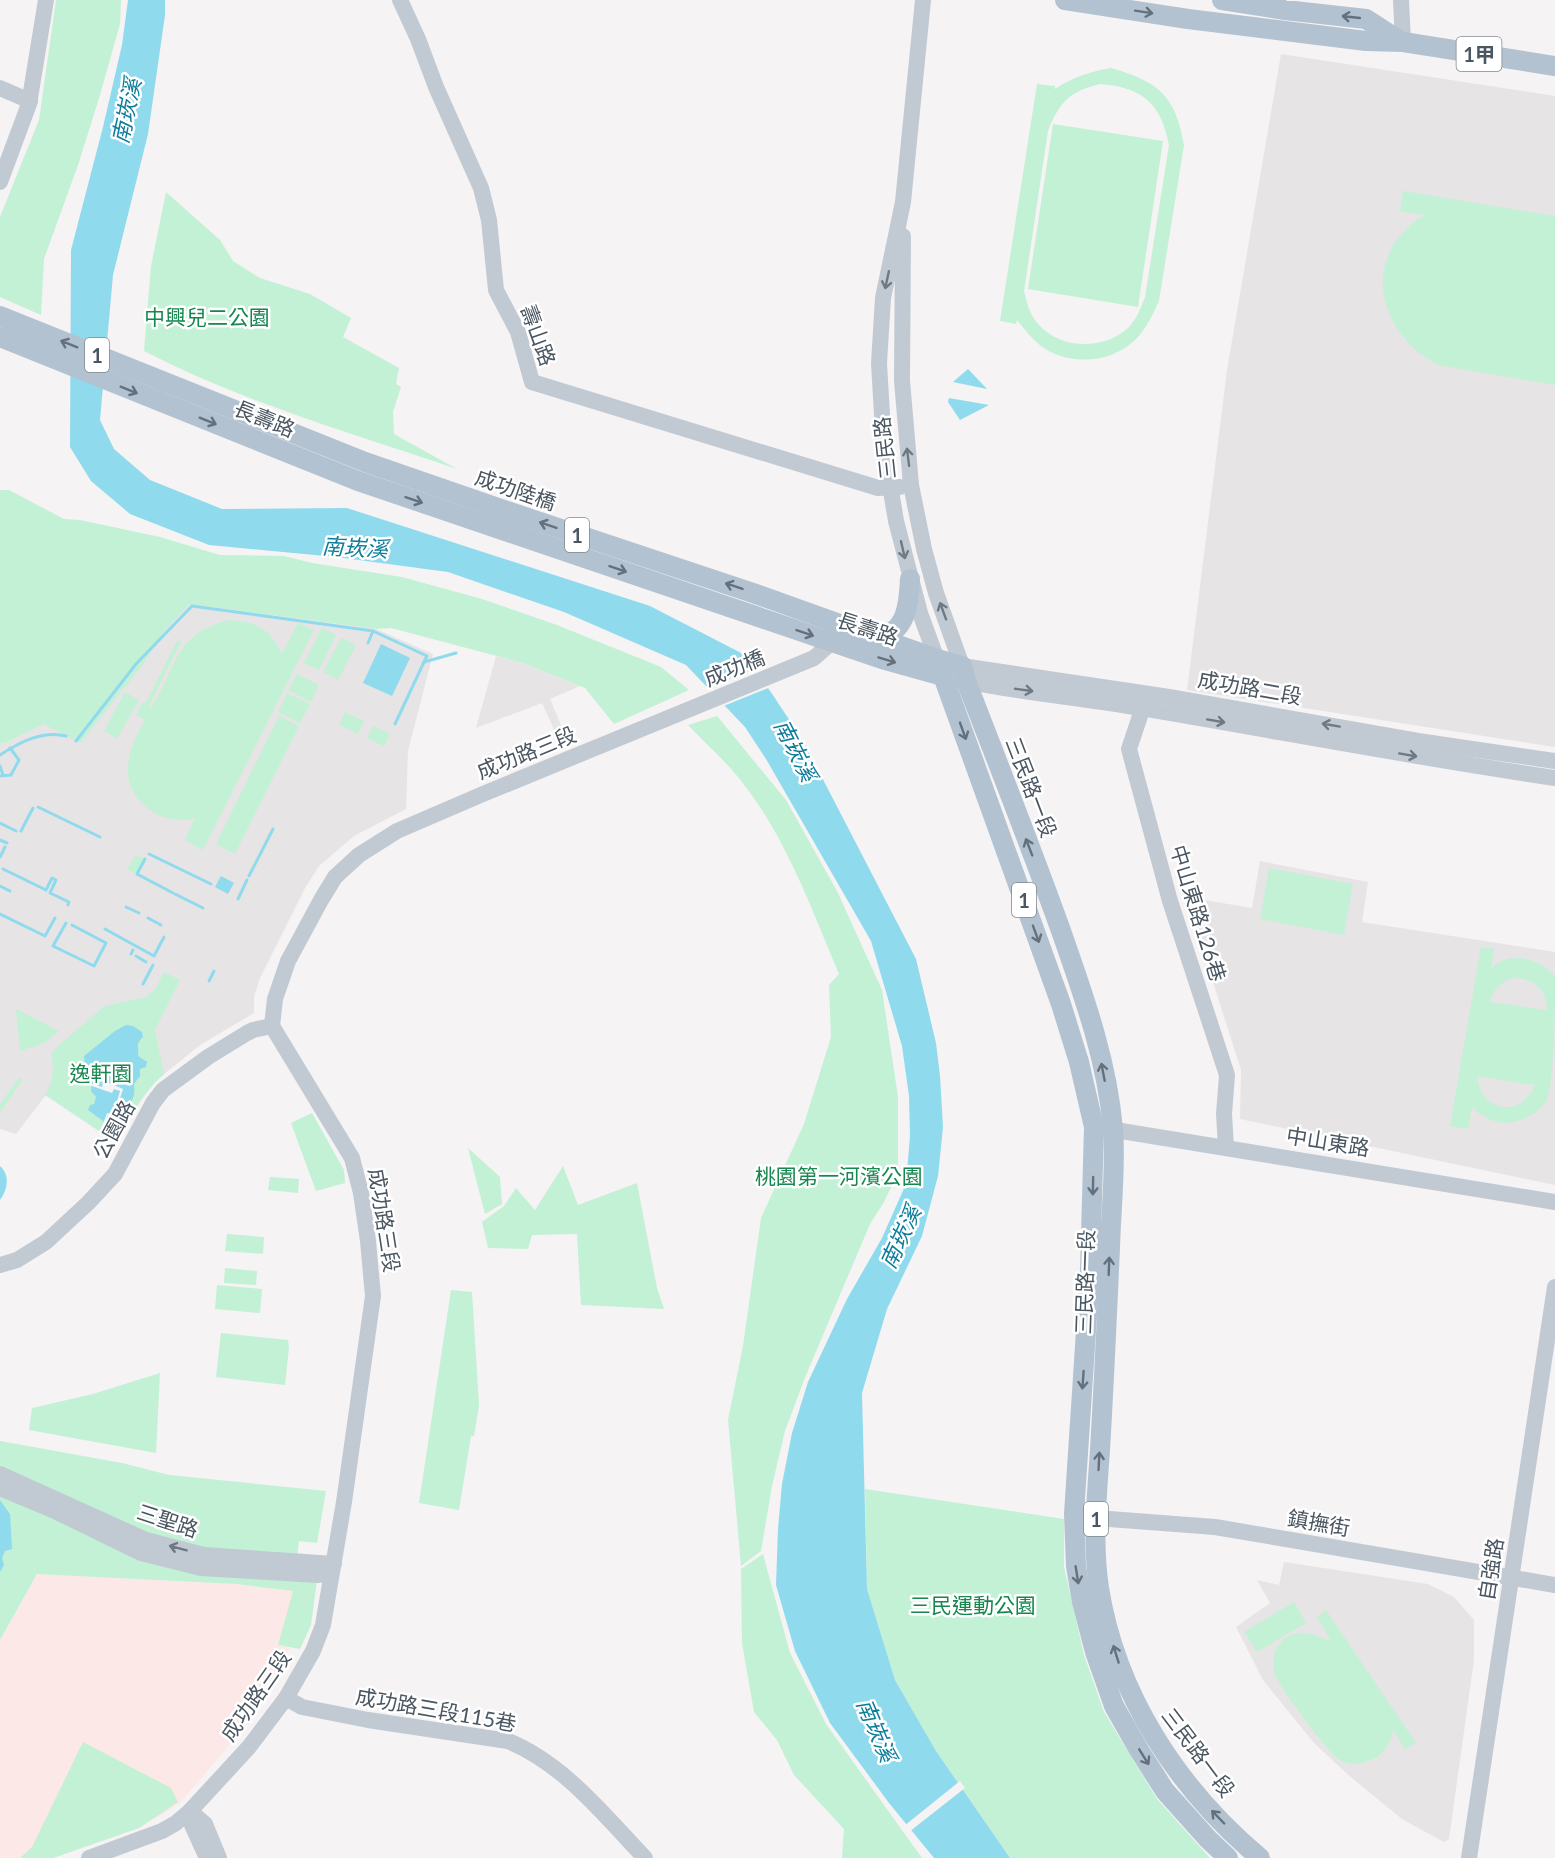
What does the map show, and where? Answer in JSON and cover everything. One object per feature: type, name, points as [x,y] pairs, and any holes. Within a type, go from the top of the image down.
[{"type":"main road","name":"1甲","points":[[1065,0],[1188,19],[1366,41],[1403,42],[1555,66]]},
{"type":"main road","name":"1甲","points":[[1222,0],[1366,19],[1403,42]]},
{"type":"main road","name":"長壽路","points":[[0,316],[365,462]]},
{"type":"main road","name":"長壽路","points":[[0,337],[358,482]]},
{"type":"main road","name":"成功陸橋","points":[[365,462],[789,605]]},
{"type":"main road","name":"成功陸橋","points":[[358,482],[779,624]]},
{"type":"main road","points":[[877,636],[885,636],[893,632],[902,623],[909,600],[910,579]]},
{"type":"main road","name":"長壽路","points":[[789,605],[877,636],[940,667]]},
{"type":"main road","name":"長壽路","points":[[779,624],[882,659],[940,667]]},
{"type":"main road","name":"成功路二段","points":[[940,667],[964,674]]},
{"type":"main road","name":"三民路一段","points":[[940,667],[1103,1128],[1090,1258],[1074,1514],[1076,1566],[1082,1602],[1095,1652],[1114,1706],[1166,1791],[1228,1858]]},
{"type":"main road","name":"三民路一段","points":[[964,674],[1042,880],[1086,1002],[1096,1039],[1103,1128],[1107,1319],[1096,1518],[1099,1588],[1116,1657],[1130,1694],[1154,1737],[1181,1775],[1207,1806],[1260,1858]]},
{"type":"main road","points":[[1019,886],[1042,880]]},
{"type":"street","points":[[0,182],[30,103],[46,0]]},
{"type":"street","name":"壽山路","points":[[400,0],[481,188],[489,220],[496,290],[518,332],[532,382],[870,486],[890,488],[912,485]]},
{"type":"street","name":"三民路","points":[[923,0],[903,202],[883,298],[880,332],[882,418],[890,488],[910,579],[940,667]]},
{"type":"street","points":[[1401,0],[1403,42]]},
{"type":"street","points":[[0,89],[30,103]]},
{"type":"street","name":"三民路","points":[[903,202],[902,373],[904,421],[912,485],[924,549],[936,593],[964,674]]},
{"type":"street","points":[[832,642],[839,623]]},
{"type":"street","name":"成功橋","points":[[695,706],[814,658],[832,642]]},
{"type":"street","name":"成功路二段","points":[[964,674],[1145,701],[1551,769]]},
{"type":"street","name":"中山東路126巷","points":[[1145,701],[1129,749],[1170,901],[1227,1075],[1224,1114],[1226,1147]]},
{"type":"street","name":"成功路三段","points":[[89,1858],[162,1831],[190,1811],[249,1747],[286,1698],[313,1651],[323,1625],[366,1357],[373,1296],[361,1193],[352,1158],[272,1026],[275,999],[288,962],[335,877],[366,849],[397,831],[695,706]]},
{"type":"street","name":"公園路","points":[[0,1265],[17,1260],[46,1242],[88,1203],[115,1174],[153,1103],[163,1090],[208,1057],[247,1033],[272,1026]]},
{"type":"street","name":"中山東路","points":[[1103,1128],[1555,1202]]},
{"type":"street","name":"自強路","points":[[1469,1858],[1511,1578],[1547,1395],[1555,1287]]},
{"type":"street","name":"三聖路","points":[[0,1474],[146,1540],[204,1555],[333,1570]]},
{"type":"street","name":"三聖路","points":[[0,1488],[57,1512],[141,1553],[201,1568],[333,1570]]},
{"type":"street","name":"鎮撫街","points":[[1074,1514],[1096,1518],[1215,1527],[1555,1585]]},
{"type":"street","name":"成功路三段115巷","points":[[286,1698],[302,1707],[368,1720],[508,1741],[527,1749],[559,1770],[645,1858]]},
{"type":"street","points":[[190,1811],[192,1825],[207,1858]]},
{"type":"street","points":[[190,1811],[205,1824],[219,1858]]},
{"type":"shaded area","points":[[1281,54],[1555,96],[1555,747],[1187,690],[1227,370]]},
{"type":"shaded area","points":[[189,605],[376,629],[433,654],[408,751],[406,809],[354,836],[319,866],[305,888],[260,978],[254,997],[254,1013],[200,1045],[152,1084],[141,1098],[117,1143],[46,1095],[16,1134],[0,1129],[0,743],[5,743],[44,724],[165,629]]},
{"type":"shaded area","points":[[496,656],[523,663],[580,686],[550,699],[568,742],[561,745],[542,703],[476,728]]},
{"type":"shaded area","points":[[1260,861],[1368,882],[1362,922],[1555,952],[1555,1185],[1240,1119],[1241,1070],[1186,897],[1252,908]]},
{"type":"shaded area","points":[[1284,1562],[1428,1584],[1454,1597],[1474,1620],[1474,1660],[1449,1839],[1444,1842],[1402,1819],[1346,1773],[1314,1743],[1263,1680],[1236,1627],[1270,1603],[1257,1580],[1279,1585]]},
{"type":"shaded area","points":[[37,1574],[236,1584],[294,1591],[279,1645],[290,1648],[266,1691],[227,1748],[179,1804],[139,1828],[53,1858],[0,1858],[0,1640]]},
{"type":"green space","points":[[56,0],[121,0],[120,24],[78,165],[44,259],[41,315],[0,297],[0,217],[39,120]]},
{"type":"green space","points":[[1111,68],[1141,79],[1162,93],[1176,114],[1184,145],[1159,301],[1147,325],[1129,345],[1106,356],[1082,360],[1047,350],[1017,320],[1016,324],[1000,321],[1037,84],[1055,86],[1055,89],[1088,73]],"holes":[[[1101,84],[1129,89],[1148,101],[1161,119],[1169,145],[1145,297],[1137,316],[1131,325],[1113,338],[1103,342],[1080,344],[1068,342],[1048,333],[1033,318],[1024,291],[1048,131],[1057,112],[1074,94]]]},
{"type":"green space","points":[[1053,124],[1163,141],[1138,307],[1028,289]]},
{"type":"green space","points":[[1403,191],[1555,216],[1555,385],[1438,365],[1417,351],[1401,333],[1389,313],[1384,292],[1384,271],[1390,250],[1404,231],[1425,215],[1400,211]]},
{"type":"green space","name":"中興兒二公園","points":[[166,192],[220,240],[233,261],[260,278],[310,294],[351,318],[343,337],[399,368],[396,384],[401,387],[393,412],[394,434],[457,469],[259,401],[144,351],[151,266]]},
{"type":"green space","points":[[0,490],[9,490],[64,519],[80,520],[160,537],[220,555],[284,556],[312,563],[402,577],[482,599],[557,625],[661,667],[689,690],[614,724],[585,688],[523,663],[391,628],[376,629],[189,605],[166,629],[141,667],[80,743],[44,724],[5,743],[0,743]]},
{"type":"green space","points":[[230,620],[262,628],[273,638],[282,654],[298,623],[314,630],[203,850],[185,840],[195,818],[172,819],[151,811],[135,794],[130,784],[128,765],[133,745],[145,720],[136,715],[142,703],[145,704],[177,641],[181,642],[149,706],[151,708],[173,665],[188,642],[198,633]]},
{"type":"green space","points":[[322,628],[336,635],[319,670],[304,663]]},
{"type":"green space","points":[[341,638],[356,645],[338,680],[323,672]]},
{"type":"green space","points":[[297,674],[319,685],[311,702],[288,690]]},
{"type":"green space","points":[[125,692],[139,700],[117,739],[104,731]]},
{"type":"green space","points":[[287,693],[310,704],[300,723],[278,712]]},
{"type":"green space","points":[[345,712],[364,721],[358,734],[339,725]]},
{"type":"green space","points":[[279,716],[299,726],[235,854],[216,844]]},
{"type":"green space","name":"桃園第一河濱公園","points":[[717,716],[786,800],[837,891],[882,990],[898,1097],[898,1173],[870,1224],[785,1431],[772,1486],[761,1551],[741,1566],[728,1420],[743,1346],[761,1218],[804,1124],[831,1037],[829,985],[839,974],[809,901],[774,830],[739,778],[688,725]]},
{"type":"green space","points":[[373,726],[390,734],[384,746],[367,738]]},
{"type":"green space","points":[[136,855],[145,859],[137,874],[127,869]]},
{"type":"green space","points":[[1269,868],[1353,884],[1344,935],[1260,919]]},
{"type":"green space","points":[[1481,947],[1494,949],[1491,969],[1498,963],[1515,958],[1541,965],[1555,976],[1553,1057],[1547,1100],[1533,1114],[1518,1121],[1508,1123],[1491,1120],[1472,1107],[1468,1129],[1450,1126]],"holes":[[[1513,978],[1527,980],[1538,986],[1544,996],[1547,1010],[1490,1002],[1498,987]],[[1477,1076],[1534,1085],[1535,1085],[1529,1096],[1520,1103],[1511,1107],[1502,1107],[1493,1104],[1485,1097]]]},
{"type":"green space","name":"逸軒園","points":[[164,972],[180,980],[155,1030],[164,1074],[143,1097],[117,1143],[45,1095],[52,1075],[51,1054],[105,1006],[145,997],[155,990]]},
{"type":"green space","points":[[16,1009],[59,1031],[44,1043],[20,1051]]},
{"type":"green space","points":[[19,1078],[23,1080],[0,1112],[0,1104]]},
{"type":"green space","points":[[312,1113],[344,1170],[345,1183],[316,1191],[291,1123]]},
{"type":"green space","points":[[468,1148],[500,1177],[502,1204],[485,1214]]},
{"type":"green space","points":[[563,1166],[578,1205],[637,1183],[657,1288],[664,1309],[581,1305],[577,1234],[532,1235],[528,1249],[488,1248],[482,1222],[504,1206],[516,1188],[535,1210]]},
{"type":"green space","points":[[270,1177],[299,1179],[298,1193],[268,1190]]},
{"type":"green space","points":[[227,1234],[264,1237],[263,1254],[225,1251]]},
{"type":"green space","points":[[225,1268],[257,1271],[256,1285],[224,1283]]},
{"type":"green space","points":[[217,1285],[262,1289],[260,1313],[215,1309]]},
{"type":"green space","points":[[451,1290],[472,1292],[479,1405],[474,1436],[471,1436],[459,1510],[419,1503]]},
{"type":"green space","points":[[221,1333],[288,1340],[285,1385],[216,1377]]},
{"type":"green space","points":[[160,1373],[156,1453],[29,1430],[32,1408],[93,1394]]},
{"type":"green space","points":[[0,1441],[122,1463],[169,1475],[326,1491],[317,1543],[299,1541],[295,1575],[317,1580],[311,1625],[300,1649],[278,1645],[293,1591],[236,1584],[37,1574],[0,1640]]},
{"type":"green space","name":"三民運動公園","points":[[865,1489],[1064,1519],[1064,1567],[1084,1655],[1104,1712],[1157,1799],[1210,1858],[1010,1858],[936,1751],[895,1680],[867,1589]]},
{"type":"green space","points":[[763,1554],[790,1653],[826,1724],[922,1858],[842,1858],[844,1829],[794,1775],[777,1740],[754,1712],[742,1643],[741,1569]]},
{"type":"green space","points":[[1294,1602],[1306,1623],[1257,1652],[1244,1632]]},
{"type":"green space","points":[[1326,1610],[1416,1743],[1405,1749],[1393,1729],[1392,1737],[1384,1751],[1378,1756],[1359,1763],[1346,1763],[1330,1751],[1284,1690],[1273,1667],[1277,1647],[1286,1638],[1300,1633],[1312,1634],[1331,1641],[1317,1617]]},
{"type":"green space","points":[[83,1742],[171,1788],[178,1802],[139,1828],[53,1858],[20,1858],[32,1847]]},
{"type":"water","name":"南崁溪","points":[[128,0],[165,0],[165,15],[148,134],[113,275],[100,420],[114,449],[150,480],[222,509],[347,508],[650,606],[747,656],[802,739],[916,959],[936,1043],[943,1127],[938,1176],[922,1236],[887,1309],[862,1393],[867,1589],[895,1680],[936,1751],[1010,1858],[934,1858],[889,1803],[830,1723],[795,1651],[776,1585],[782,1484],[792,1433],[808,1382],[847,1299],[882,1238],[906,1184],[910,1136],[909,1096],[902,1046],[871,941],[766,759],[745,727],[686,665],[564,612],[448,572],[336,557],[209,545],[130,514],[91,481],[70,447],[71,250],[122,45]]},
{"type":"water","points":[[968,369],[987,389],[953,382]]},
{"type":"water","points":[[949,398],[989,405],[960,420],[948,402]]},
{"type":"water","points":[[381,644],[410,658],[392,696],[363,683]]},
{"type":"water","points":[[221,876],[234,883],[228,894],[215,887]]},
{"type":"water","points":[[126,1025],[133,1026],[142,1032],[143,1037],[138,1044],[138,1056],[147,1062],[146,1067],[140,1069],[140,1076],[134,1084],[132,1101],[117,1124],[113,1123],[111,1127],[88,1110],[90,1105],[94,1104],[96,1097],[91,1091],[92,1081],[86,1076],[84,1056]]},
{"type":"water","points":[[0,1166],[7,1182],[0,1200]]},
{"type":"water","points":[[0,1500],[10,1514],[12,1549],[5,1551],[2,1558],[4,1565],[0,1572]]},
{"type":"pier","points":[[758,668],[771,687],[721,707],[704,688]]},
{"type":"pier","points":[[104,1081],[123,1089],[114,1118],[108,1115],[104,1125],[107,1113],[113,1115],[120,1091],[114,1089],[112,1093],[89,1085],[89,1083],[102,1087]]},
{"type":"pier","points":[[960,1781],[965,1788],[909,1832],[904,1826]]},
{"type":"waterway","points":[[76,741],[136,664],[192,606],[373,631],[427,656],[424,662],[456,653]]},
{"type":"waterway","points":[[368,643],[373,631]]},
{"type":"waterway","points":[[395,724],[424,662]]},
{"type":"waterway","points":[[0,755],[40,736],[66,736]]},
{"type":"waterway","points":[[0,776],[11,775],[19,760],[10,748]]},
{"type":"waterway","points":[[0,766],[3,775]]},
{"type":"waterway","points":[[38,807],[100,837]]},
{"type":"waterway","points":[[21,831],[33,808]]},
{"type":"waterway","points":[[0,823],[16,831]]},
{"type":"waterway","points":[[249,876],[273,829]]},
{"type":"waterway","points":[[0,840],[7,843]]},
{"type":"waterway","points":[[0,857],[5,847]]},
{"type":"waterway","points":[[149,854],[211,884]]},
{"type":"waterway","points":[[145,859],[137,874],[173,893]]},
{"type":"waterway","points":[[3,869],[46,890],[52,878],[56,880],[50,893],[69,902],[68,905]]},
{"type":"waterway","points":[[238,899],[247,880]]},
{"type":"waterway","points":[[0,886],[10,891]]},
{"type":"waterway","points":[[175,894],[203,908]]},
{"type":"waterway","points":[[126,907],[139,913]]},
{"type":"waterway","points":[[0,914],[45,936],[55,918]]},
{"type":"waterway","points":[[148,918],[161,925]]},
{"type":"waterway","points":[[66,923],[53,946],[94,966],[106,943],[72,925]]},
{"type":"waterway","points":[[105,929],[154,956],[164,937]]},
{"type":"waterway","points":[[131,954],[133,950]]},
{"type":"waterway","points":[[136,956],[146,962]]},
{"type":"waterway","points":[[143,984],[153,965]]},
{"type":"waterway","points":[[209,981],[214,971]]}]
